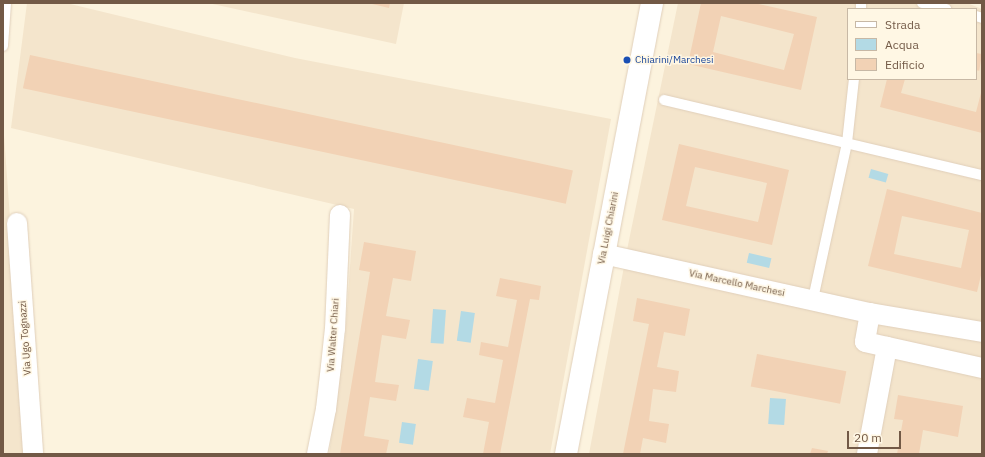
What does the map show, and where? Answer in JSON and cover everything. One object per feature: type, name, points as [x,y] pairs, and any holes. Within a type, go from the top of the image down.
[{"type":"street","name":"Via Luigi Chiarini","points":[[566,454],[652,3]]},
{"type":"street","name":"Via Walter Chiari","points":[[317,454],[326,409],[335,329],[340,215]]},
{"type":"street","name":"Via Ugo Tognazzi","points":[[17,223],[33,454]]},
{"type":"street","name":"Via Marcello Marchesi","points":[[603,254],[870,313],[982,332]]},
{"type":"street","points":[[870,313],[866,342],[982,368]]},
{"type":"street","points":[[867,454],[887,347]]},
{"type":"lane","points":[[3,46],[6,3]]},
{"type":"lane","points":[[922,3],[942,8]]},
{"type":"lane","points":[[813,300],[847,144],[854,80]]},
{"type":"lane","points":[[664,100],[982,175]]},
{"type":"shaded area","points":[[27,3],[66,3],[295,58],[611,119],[550,454],[329,454],[345,338],[354,209],[11,128]]},
{"type":"shaded area","points":[[208,3],[404,3],[396,44]]},
{"type":"shaded area","points":[[678,3],[967,3],[982,9],[982,454],[589,454],[628,245]]},
{"type":"shaded area","points":[[3,134],[4,135],[27,454],[3,454]]},
{"type":"water","points":[[871,169],[888,174],[886,183],[869,178]]},
{"type":"water","points":[[749,253],[771,258],[769,268],[747,263]]},
{"type":"water","points":[[433,309],[446,310],[444,344],[431,343]]},
{"type":"water","points":[[461,311],[475,313],[471,343],[457,341]]},
{"type":"water","points":[[418,359],[433,361],[429,391],[414,389]]},
{"type":"water","points":[[770,398],[786,399],[784,425],[768,424]]},
{"type":"water","points":[[402,422],[416,424],[413,445],[399,443]]},
{"type":"building","points":[[368,3],[390,3],[389,8]]},
{"type":"building","points":[[701,3],[754,3],[817,17],[801,90],[688,64]],"holes":[[[721,16],[794,34],[784,70],[713,52]]]},
{"type":"building","points":[[977,53],[982,54],[979,71],[977,70]]},
{"type":"building","points":[[30,55],[573,170],[566,204],[23,88]]},
{"type":"building","points":[[887,80],[905,80],[901,93],[976,112],[982,89],[982,133],[880,107]]},
{"type":"building","points":[[679,144],[789,170],[772,245],[662,220]],"holes":[[[695,167],[767,183],[758,222],[686,206]]]},
{"type":"building","points":[[887,189],[982,213],[982,271],[977,292],[868,266]],"holes":[[[902,216],[969,230],[961,268],[894,254]]]},
{"type":"building","points":[[364,242],[416,251],[411,281],[393,278],[386,316],[410,320],[406,339],[382,335],[375,382],[399,385],[396,401],[370,397],[364,436],[389,440],[386,454],[340,454],[370,272],[359,270]]},
{"type":"building","points":[[500,278],[541,286],[539,300],[530,299],[500,454],[483,454],[489,422],[463,417],[467,398],[495,403],[503,360],[479,355],[481,342],[508,347],[517,300],[496,296]]},
{"type":"building","points":[[637,298],[690,309],[685,336],[664,332],[657,367],[679,371],[676,392],[653,389],[649,421],[669,424],[666,443],[643,438],[640,454],[623,454],[649,324],[633,321]]},
{"type":"building","points":[[757,354],[846,371],[840,404],[751,386]]},
{"type":"building","points":[[898,395],[963,406],[958,437],[923,430],[919,454],[897,454],[903,420],[894,419]]},
{"type":"building","points":[[812,448],[828,451],[827,454],[810,454]]},
{"type":"place","name":"Chiarini/Marchesi","points":[[627,60]]}]
